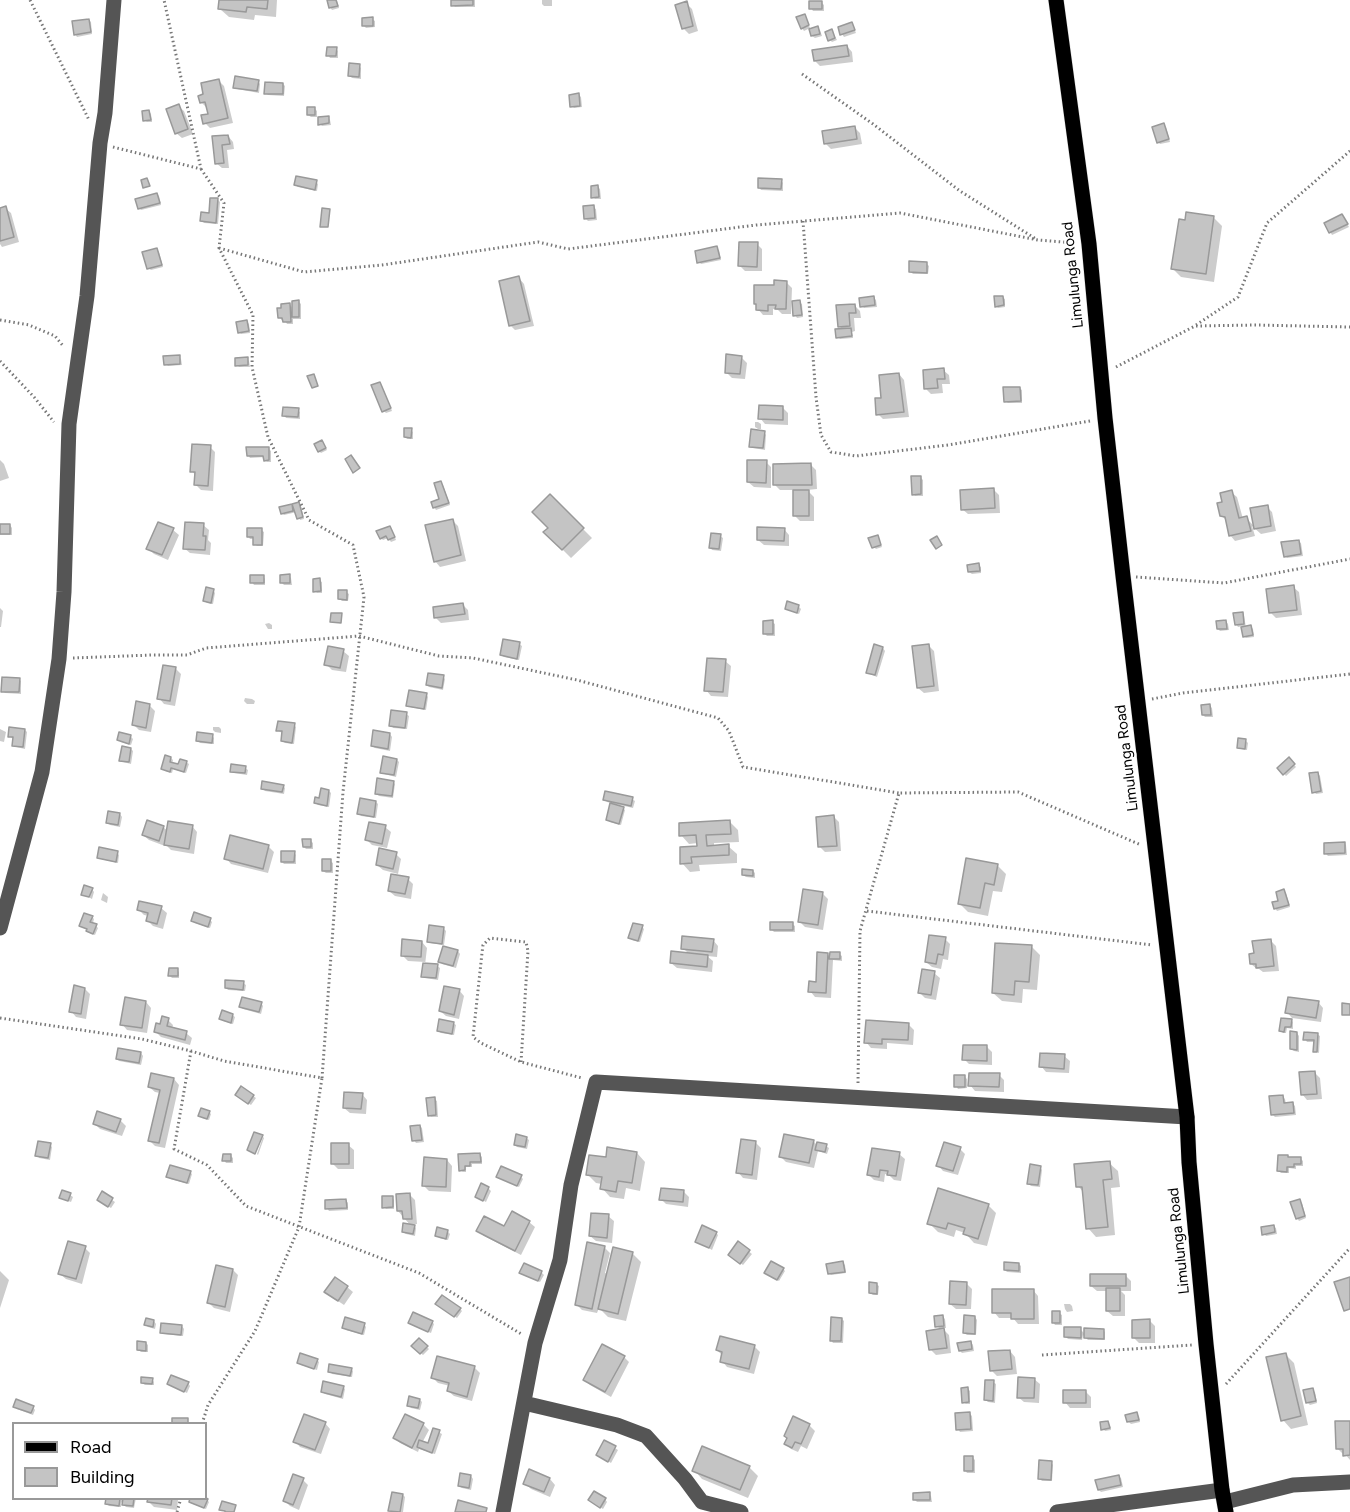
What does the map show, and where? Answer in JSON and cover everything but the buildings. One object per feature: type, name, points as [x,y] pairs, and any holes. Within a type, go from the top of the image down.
[{"type":"main road","name":"Limulunga Road","points":[[1056,0],[1089,244],[1105,418],[1187,1117],[1206,1344],[1224,1501]]},
{"type":"street","points":[[0,928],[42,772],[59,659],[64,592],[69,424],[87,296],[114,0]]},
{"type":"street","points":[[503,1512],[536,1342],[560,1260],[571,1185],[596,1082],[1187,1117]]},
{"type":"street","points":[[524,1403],[617,1425],[646,1436],[685,1479],[702,1502],[741,1512]]},
{"type":"street","points":[[1057,1512],[1157,1500],[1224,1501],[1293,1485],[1350,1482]]},
{"type":"path","points":[[30,0],[100,143],[201,169]]},
{"type":"path","points":[[164,0],[201,169],[224,203],[219,248],[253,315],[252,367],[268,437],[309,520],[352,545],[364,597],[343,792],[322,1078],[299,1227],[255,1331],[208,1405],[203,1422]]},
{"type":"path","points":[[802,74],[873,124],[960,191],[1038,240]]},
{"type":"path","points":[[1102,375],[1195,326],[1238,297],[1267,223],[1350,151]]},
{"type":"path","points":[[219,248],[304,272],[382,265],[538,242],[568,249],[756,225],[900,213],[1038,240],[1089,244]]},
{"type":"path","points":[[803,221],[816,397],[821,435],[831,452],[856,456],[948,446],[1105,418]]},
{"type":"path","points":[[0,320],[29,325],[55,336],[77,361]]},
{"type":"path","points":[[1195,326],[1350,327]]},
{"type":"path","points":[[0,361],[34,397],[68,440]]},
{"type":"path","points":[[1123,576],[1224,583],[1350,559]]},
{"type":"path","points":[[59,659],[187,655],[206,648],[359,636],[439,656],[473,658],[577,680],[718,718],[729,731],[743,767],[899,793],[1018,792],[1156,851]]},
{"type":"path","points":[[1138,701],[1183,693],[1350,674]]},
{"type":"path","points":[[858,1097],[861,932],[899,793]]},
{"type":"path","points":[[866,910],[1166,947]]},
{"type":"path","points":[[521,1062],[528,951],[526,942],[490,938],[483,945],[473,1037],[521,1062],[596,1082]]},
{"type":"path","points":[[0,1018],[142,1039],[224,1061],[322,1078]]},
{"type":"path","points":[[191,1051],[174,1149],[207,1165],[246,1206],[419,1273],[536,1342]]},
{"type":"path","points":[[1212,1398],[1350,1248]]},
{"type":"path","points":[[1042,1355],[1206,1344]]}]
